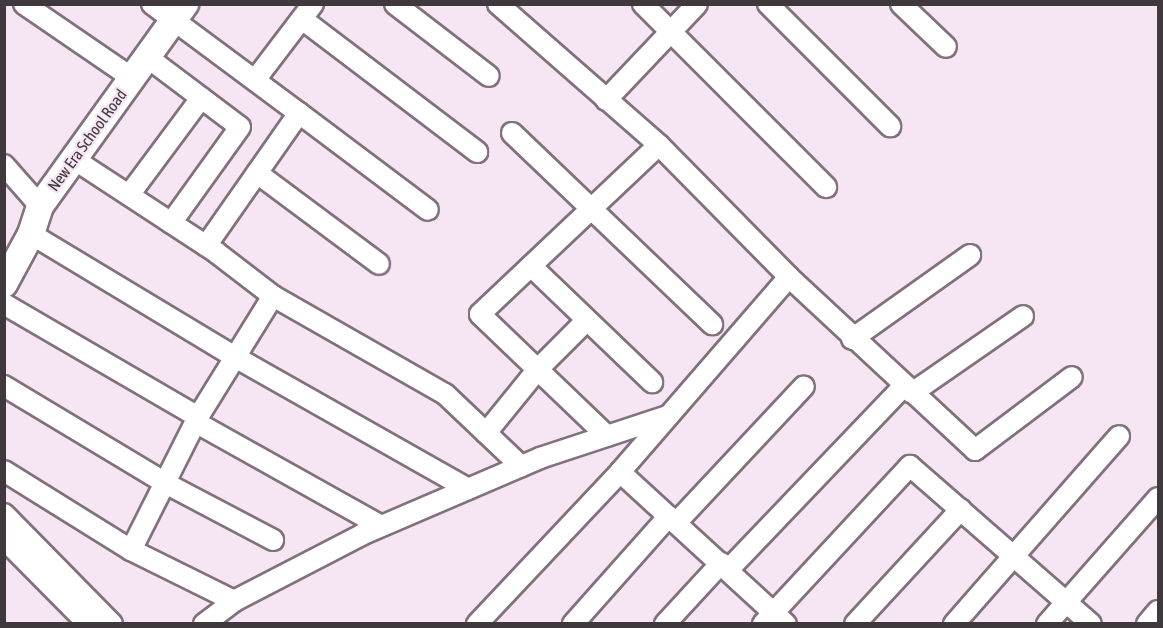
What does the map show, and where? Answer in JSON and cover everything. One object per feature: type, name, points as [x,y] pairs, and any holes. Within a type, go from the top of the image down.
[{"type":"street","points":[[24,4],[132,78]]},
{"type":"street","points":[[152,4],[179,12],[255,80],[428,210]]},
{"type":"street","points":[[395,4],[489,76]]},
{"type":"street","points":[[498,4],[658,145],[852,339],[975,450],[1072,377]]},
{"type":"street","points":[[643,4],[826,187]]},
{"type":"street","points":[[606,100],[697,4]]},
{"type":"street","points":[[768,4],[890,126]]},
{"type":"street","points":[[901,4],[946,47]]},
{"type":"street","name":"New Era School Road","points":[[4,284],[31,234],[40,206],[72,158],[179,12]]},
{"type":"street","points":[[255,80],[307,12],[477,153]]},
{"type":"street","points":[[147,57],[240,127],[171,223]]},
{"type":"street","points":[[129,195],[201,98]]},
{"type":"street","points":[[206,246],[299,113]]},
{"type":"street","points":[[512,133],[712,324]]},
{"type":"street","points":[[607,436],[480,314],[658,145]]},
{"type":"street","points":[[72,158],[206,246],[273,296],[445,394],[521,466]]},
{"type":"street","points":[[4,165],[40,206]]},
{"type":"street","points":[[257,173],[379,264]]},
{"type":"street","points":[[31,234],[235,357],[468,489]]},
{"type":"street","points":[[852,339],[970,255]]},
{"type":"street","points":[[531,266],[652,382]]},
{"type":"street","points":[[482,622],[620,472],[789,277]]},
{"type":"street","points":[[131,550],[198,420],[273,296]]},
{"type":"street","points":[[4,304],[381,526]]},
{"type":"street","points":[[665,624],[908,390],[1023,316]]},
{"type":"street","points":[[486,433],[538,369],[586,321]]},
{"type":"street","points":[[4,386],[167,484],[273,540]]},
{"type":"street","points":[[573,624],[804,386]]},
{"type":"street","points":[[204,624],[234,601],[381,526],[521,466],[668,416]]},
{"type":"street","points":[[954,624],[1016,557],[1055,505],[1119,436]]},
{"type":"street","points":[[620,472],[725,566],[774,620],[910,466],[1068,601],[1091,624]]},
{"type":"street","points":[[4,471],[131,550],[234,601]]},
{"type":"street","points":[[1047,624],[1158,498]]},
{"type":"street","points":[[855,624],[961,509]]},
{"type":"street","points":[[4,514],[112,624]]},
{"type":"street","points":[[4,539],[88,624]]},
{"type":"street","points":[[1147,624],[1158,611]]}]
